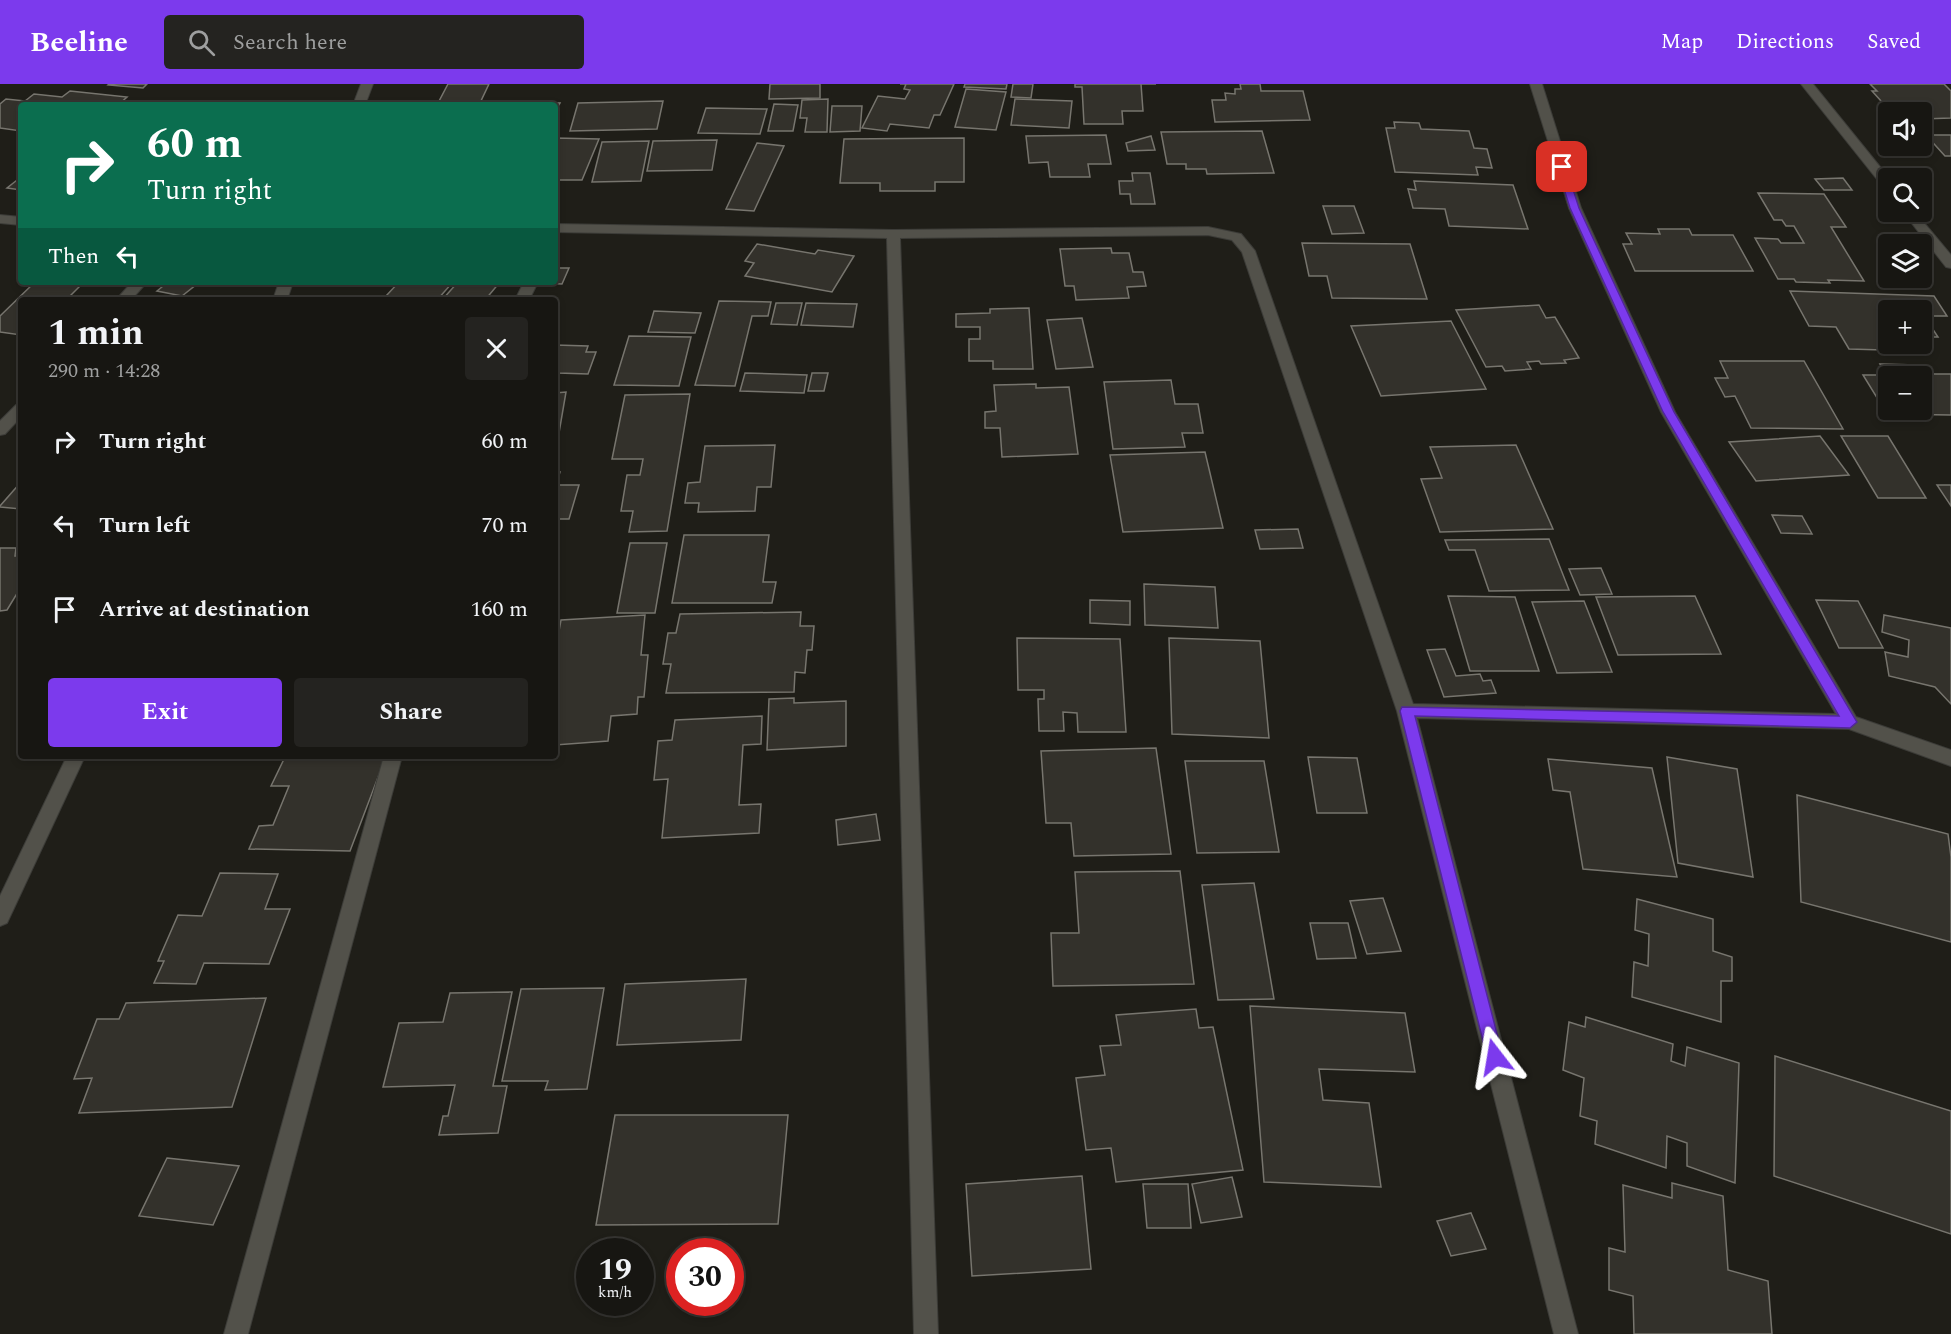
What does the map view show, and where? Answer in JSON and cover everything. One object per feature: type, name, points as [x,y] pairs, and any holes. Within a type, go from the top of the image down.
[{"type":"street","points":[[359,102],[367,84]]},
{"type":"street","points":[[1536,84],[1575,208],[1668,412],[1850,722]]},
{"type":"street","points":[[1807,84],[1878,173]]},
{"type":"street","points":[[0,219],[18,221]]},
{"type":"street","points":[[1917,222],[1951,264]]},
{"type":"street","points":[[558,228],[893,234],[1208,231],[1236,237],[1248,251],[1406,711],[1566,1334]]},
{"type":"street","points":[[893,234],[926,1334]]},
{"type":"street","points":[[126,297],[137,285]]},
{"type":"street","points":[[0,430],[18,411]]},
{"type":"street","points":[[1406,711],[1850,722],[1951,758]]},
{"type":"street","points":[[0,916],[75,759]]},
{"type":"street","points":[[236,1334],[392,759]]},
{"type":"building","points":[[109,84],[147,84],[143,88]]},
{"type":"building","points":[[448,84],[489,84],[480,102],[439,102]]},
{"type":"building","points":[[770,84],[820,84],[820,98],[769,99]]},
{"type":"building","points":[[906,84],[954,84],[940,115],[934,115],[929,128],[890,124],[887,131],[862,128],[878,96],[905,99],[910,90],[904,89]]},
{"type":"building","points":[[965,84],[1007,84],[1006,89],[964,87]]},
{"type":"building","points":[[1013,84],[1033,84],[1031,98],[1011,97]]},
{"type":"building","points":[[1075,84],[1141,84],[1143,111],[1122,111],[1123,124],[1084,124],[1082,87],[1075,87]]},
{"type":"building","points":[[1240,84],[1260,84],[1261,91],[1303,91],[1310,120],[1215,122],[1212,100],[1226,100],[1225,93],[1235,94],[1235,89],[1241,89]]},
{"type":"building","points":[[1870,84],[1944,84],[1951,91],[1951,118],[1932,119],[1932,102],[1882,102],[1872,91],[1877,91]]},
{"type":"building","points":[[966,89],[1006,92],[996,130],[955,127]]},
{"type":"building","points":[[70,91],[127,97],[121,102],[18,102],[18,131],[0,128],[0,104],[6,99],[25,101],[34,94],[62,97]]},
{"type":"building","points":[[828,99],[827,132],[805,132],[807,118],[800,118],[802,100]]},
{"type":"building","points":[[1015,99],[1072,101],[1069,128],[1011,125]]},
{"type":"building","points":[[663,101],[657,129],[570,131],[578,103]]},
{"type":"building","points":[[774,104],[798,105],[793,131],[768,131]]},
{"type":"building","points":[[832,106],[862,106],[860,131],[830,132]]},
{"type":"building","points":[[706,108],[767,109],[760,134],[698,133]]},
{"type":"building","points":[[1394,122],[1419,123],[1421,129],[1469,131],[1474,148],[1487,149],[1492,168],[1476,167],[1478,175],[1395,172],[1386,128],[1395,128]]},
{"type":"building","points":[[1262,131],[1274,173],[1207,174],[1206,169],[1186,169],[1186,164],[1167,164],[1161,132]]},
{"type":"building","points":[[1106,135],[1111,164],[1088,164],[1090,177],[1050,177],[1048,162],[1029,163],[1026,136]]},
{"type":"building","points":[[1932,135],[1951,135],[1951,156],[1945,156],[1932,142]]},
{"type":"building","points":[[1151,136],[1155,150],[1128,151],[1126,143]]},
{"type":"building","points":[[558,138],[599,139],[582,180],[558,180]]},
{"type":"building","points":[[964,138],[964,182],[935,182],[935,191],[880,191],[880,183],[840,183],[844,139]]},
{"type":"building","points":[[717,140],[712,170],[647,171],[653,141]]},
{"type":"building","points":[[649,141],[641,181],[592,182],[602,142]]},
{"type":"building","points":[[757,143],[784,146],[754,211],[726,209]]},
{"type":"building","points":[[1132,173],[1150,173],[1155,204],[1131,204],[1130,194],[1120,194],[1119,181],[1133,181]]},
{"type":"building","points":[[1843,178],[1852,190],[1824,190],[1815,179]]},
{"type":"building","points":[[18,179],[18,190],[7,188]]},
{"type":"building","points":[[1414,181],[1513,185],[1528,229],[1449,226],[1445,209],[1413,208],[1408,189],[1416,190]]},
{"type":"building","points":[[1758,193],[1824,194],[1846,227],[1831,227],[1864,281],[1828,280],[1830,283],[1778,279],[1755,238],[1778,239],[1781,243],[1804,243],[1794,226],[1786,226],[1782,220],[1774,220]]},
{"type":"building","points":[[1323,206],[1354,206],[1364,233],[1332,234]]},
{"type":"building","points":[[1658,229],[1689,229],[1692,235],[1733,235],[1753,271],[1635,271],[1623,244],[1632,244],[1626,233],[1660,234]]},
{"type":"building","points":[[1302,243],[1410,244],[1427,299],[1332,298],[1327,276],[1309,276]]},
{"type":"building","points":[[757,244],[815,254],[818,250],[854,256],[832,292],[745,276],[754,263],[745,261]]},
{"type":"building","points":[[1111,248],[1112,253],[1129,253],[1133,272],[1143,272],[1146,286],[1127,287],[1129,298],[1076,300],[1074,286],[1065,286],[1060,249]]},
{"type":"building","points":[[558,268],[569,268],[562,284],[558,284]]},
{"type":"building","points":[[32,285],[81,285],[69,297],[20,297]]},
{"type":"building","points":[[164,285],[196,285],[182,296],[157,291]]},
{"type":"building","points":[[396,285],[450,285],[440,297],[386,296]]},
{"type":"building","points":[[455,285],[498,285],[488,297],[445,297]]},
{"type":"building","points":[[1790,291],[1934,296],[1947,316],[1932,316],[1932,300],[1878,300],[1878,350],[1849,349],[1836,327],[1809,326]]},
{"type":"building","points":[[18,299],[18,335],[0,332],[0,316]]},
{"type":"building","points":[[719,301],[771,302],[768,316],[752,316],[735,386],[695,385]]},
{"type":"building","points":[[776,303],[802,303],[797,325],[771,324]]},
{"type":"building","points":[[806,303],[857,304],[853,327],[801,325]]},
{"type":"building","points":[[1539,305],[1546,318],[1555,317],[1579,358],[1564,360],[1566,363],[1527,362],[1531,369],[1505,371],[1502,366],[1486,367],[1456,310]]},
{"type":"building","points":[[1029,308],[1033,369],[993,369],[993,361],[969,361],[969,339],[980,339],[980,327],[956,327],[956,314],[990,313],[990,309]]},
{"type":"building","points":[[654,311],[701,313],[695,333],[648,332]]},
{"type":"building","points":[[1082,318],[1093,367],[1056,369],[1047,320]]},
{"type":"building","points":[[1451,321],[1486,389],[1381,396],[1351,326]]},
{"type":"building","points":[[1932,328],[1938,337],[1932,337]]},
{"type":"building","points":[[629,336],[691,337],[679,386],[614,385]]},
{"type":"building","points":[[558,345],[588,346],[586,352],[596,352],[588,374],[558,373]]},
{"type":"building","points":[[1720,361],[1804,361],[1843,429],[1751,428],[1735,396],[1725,397],[1715,378],[1728,378]]},
{"type":"building","points":[[1880,364],[1917,365],[1881,366]]},
{"type":"building","points":[[745,373],[807,375],[804,393],[740,391]]},
{"type":"building","points":[[812,373],[828,373],[824,391],[808,391]]},
{"type":"building","points":[[1932,374],[1951,374],[1951,415],[1932,415]]},
{"type":"building","points":[[1863,375],[1878,375],[1878,399]]},
{"type":"building","points":[[1171,380],[1175,404],[1198,404],[1203,433],[1182,433],[1185,447],[1113,449],[1104,382]]},
{"type":"building","points":[[1036,384],[1036,388],[1069,387],[1078,454],[1002,457],[1000,428],[985,428],[985,412],[996,411],[994,385]]},
{"type":"building","points":[[566,392],[559,433],[558,433],[558,393]]},
{"type":"building","points":[[690,394],[667,531],[629,532],[633,511],[621,511],[627,475],[640,475],[643,459],[612,459],[625,395]]},
{"type":"building","points":[[1820,436],[1849,475],[1756,481],[1729,442]]},
{"type":"building","points":[[1841,436],[1888,436],[1926,498],[1878,498]]},
{"type":"building","points":[[775,445],[771,487],[757,487],[755,511],[698,512],[699,503],[685,503],[688,483],[700,482],[705,446]]},
{"type":"building","points":[[1516,445],[1553,529],[1440,532],[1421,479],[1442,478],[1430,447]]},
{"type":"building","points":[[1205,452],[1223,528],[1123,532],[1110,455]]},
{"type":"building","points":[[18,485],[18,509],[0,506]]},
{"type":"building","points":[[558,485],[579,485],[569,519],[558,519]]},
{"type":"building","points":[[1937,485],[1951,485],[1951,506]]},
{"type":"building","points":[[1772,515],[1802,516],[1812,534],[1781,533]]},
{"type":"building","points":[[1298,529],[1303,548],[1260,549],[1255,530]]},
{"type":"building","points":[[684,535],[769,535],[763,582],[776,582],[772,603],[672,603]]},
{"type":"building","points":[[1549,539],[1569,590],[1489,591],[1475,550],[1449,550],[1445,540]]},
{"type":"building","points":[[630,543],[667,543],[655,613],[617,613]]},
{"type":"building","points":[[0,548],[16,548],[18,592],[7,610],[0,611]]},
{"type":"building","points":[[1601,568],[1612,594],[1580,595],[1569,569]]},
{"type":"building","points":[[1144,584],[1215,587],[1218,628],[1145,625]]},
{"type":"building","points":[[1448,596],[1515,597],[1539,671],[1470,671]]},
{"type":"building","points":[[1695,596],[1721,654],[1618,655],[1596,597]]},
{"type":"building","points":[[1090,600],[1130,601],[1130,625],[1090,623]]},
{"type":"building","points":[[1816,600],[1858,601],[1883,648],[1839,648]]},
{"type":"building","points":[[1584,601],[1612,672],[1557,673],[1532,602]]},
{"type":"building","points":[[801,612],[800,626],[814,626],[812,650],[807,650],[805,673],[795,672],[794,692],[666,693],[671,664],[663,664],[668,633],[676,633],[680,614]]},
{"type":"building","points":[[645,615],[641,655],[648,655],[644,697],[638,697],[637,714],[611,716],[608,741],[558,745],[558,636],[561,620]]},
{"type":"building","points":[[1884,615],[1951,628],[1951,704],[1935,687],[1889,676],[1885,652],[1908,657],[1909,640],[1882,632]]},
{"type":"building","points":[[1017,638],[1120,639],[1126,732],[1078,732],[1077,713],[1063,712],[1064,731],[1039,731],[1038,699],[1044,699],[1044,690],[1018,690]]},
{"type":"building","points":[[1169,638],[1260,641],[1269,738],[1172,734]]},
{"type":"building","points":[[1445,649],[1456,676],[1480,674],[1483,681],[1491,680],[1496,693],[1444,697],[1427,650]]},
{"type":"building","points":[[794,698],[794,703],[846,701],[846,746],[767,750],[769,699]]},
{"type":"building","points":[[762,716],[761,744],[743,745],[739,805],[761,804],[759,833],[662,838],[668,779],[654,780],[658,741],[672,740],[675,720]]},
{"type":"building","points":[[1156,748],[1171,854],[1074,856],[1071,823],[1046,823],[1041,751]]},
{"type":"building","points":[[1308,757],[1357,758],[1367,813],[1317,813]]},
{"type":"building","points":[[1667,757],[1737,769],[1753,877],[1678,863]]},
{"type":"building","points":[[284,759],[385,759],[350,851],[249,849],[259,826],[273,825],[289,786],[271,786]]},
{"type":"building","points":[[1548,759],[1652,768],[1677,877],[1583,869],[1570,792],[1553,790]]},
{"type":"building","points":[[1185,761],[1264,761],[1279,852],[1197,853]]},
{"type":"building","points":[[1797,795],[1948,834],[1951,857],[1951,942],[1801,902]]},
{"type":"building","points":[[876,814],[880,840],[838,845],[836,820]]},
{"type":"building","points":[[1180,871],[1194,984],[1053,986],[1051,933],[1079,933],[1075,872]]},
{"type":"building","points":[[220,873],[278,874],[265,909],[290,909],[269,964],[204,963],[196,984],[154,983],[164,961],[158,961],[178,915],[202,916]]},
{"type":"building","points":[[1254,883],[1274,999],[1218,1000],[1202,885]]},
{"type":"building","points":[[1383,898],[1401,951],[1367,954],[1350,901]]},
{"type":"building","points":[[1637,899],[1713,919],[1713,951],[1732,957],[1732,981],[1721,981],[1721,1022],[1632,997],[1634,962],[1648,966],[1649,934],[1635,930]]},
{"type":"building","points":[[1310,923],[1348,923],[1356,958],[1317,959]]},
{"type":"building","points":[[746,979],[741,1040],[617,1045],[625,984]]},
{"type":"building","points":[[604,988],[587,1089],[545,1090],[548,1081],[502,1081],[521,989]]},
{"type":"building","points":[[512,992],[493,1086],[507,1086],[498,1133],[439,1135],[443,1116],[448,1116],[455,1085],[383,1087],[399,1023],[443,1022],[450,993]]},
{"type":"building","points":[[266,998],[232,1107],[79,1113],[92,1078],[74,1079],[97,1019],[119,1019],[126,1003]]},
{"type":"building","points":[[1250,1006],[1405,1013],[1415,1072],[1319,1069],[1323,1100],[1369,1103],[1381,1187],[1264,1182]]},
{"type":"building","points":[[1196,1009],[1199,1028],[1213,1027],[1243,1170],[1116,1182],[1111,1148],[1086,1150],[1076,1078],[1105,1075],[1100,1046],[1121,1045],[1116,1015]]},
{"type":"building","points":[[1586,1017],[1673,1044],[1671,1061],[1685,1066],[1687,1047],[1739,1063],[1735,1183],[1687,1166],[1687,1143],[1667,1136],[1666,1168],[1595,1144],[1597,1121],[1580,1116],[1584,1078],[1563,1070],[1569,1022],[1585,1027]]},
{"type":"building","points":[[1775,1056],[1951,1111],[1951,1234],[1774,1176]]},
{"type":"building","points":[[615,1115],[788,1115],[778,1224],[596,1225]]},
{"type":"building","points":[[167,1158],[239,1166],[213,1225],[139,1216]]},
{"type":"building","points":[[1082,1176],[1091,1269],[972,1276],[966,1184]]},
{"type":"building","points":[[1232,1177],[1242,1217],[1201,1223],[1192,1184]]},
{"type":"building","points":[[1672,1183],[1723,1196],[1728,1270],[1768,1281],[1772,1334],[1634,1334],[1633,1296],[1609,1290],[1609,1248],[1625,1252],[1623,1185],[1672,1198]]},
{"type":"building","points":[[1143,1184],[1188,1184],[1191,1228],[1147,1228]]},
{"type":"building","points":[[1471,1213],[1486,1249],[1451,1256],[1437,1221]]},
{"type":"route","points":[[1495,1057],[1406,711],[1850,722],[1668,412],[1575,208],[1562,167]]}]
